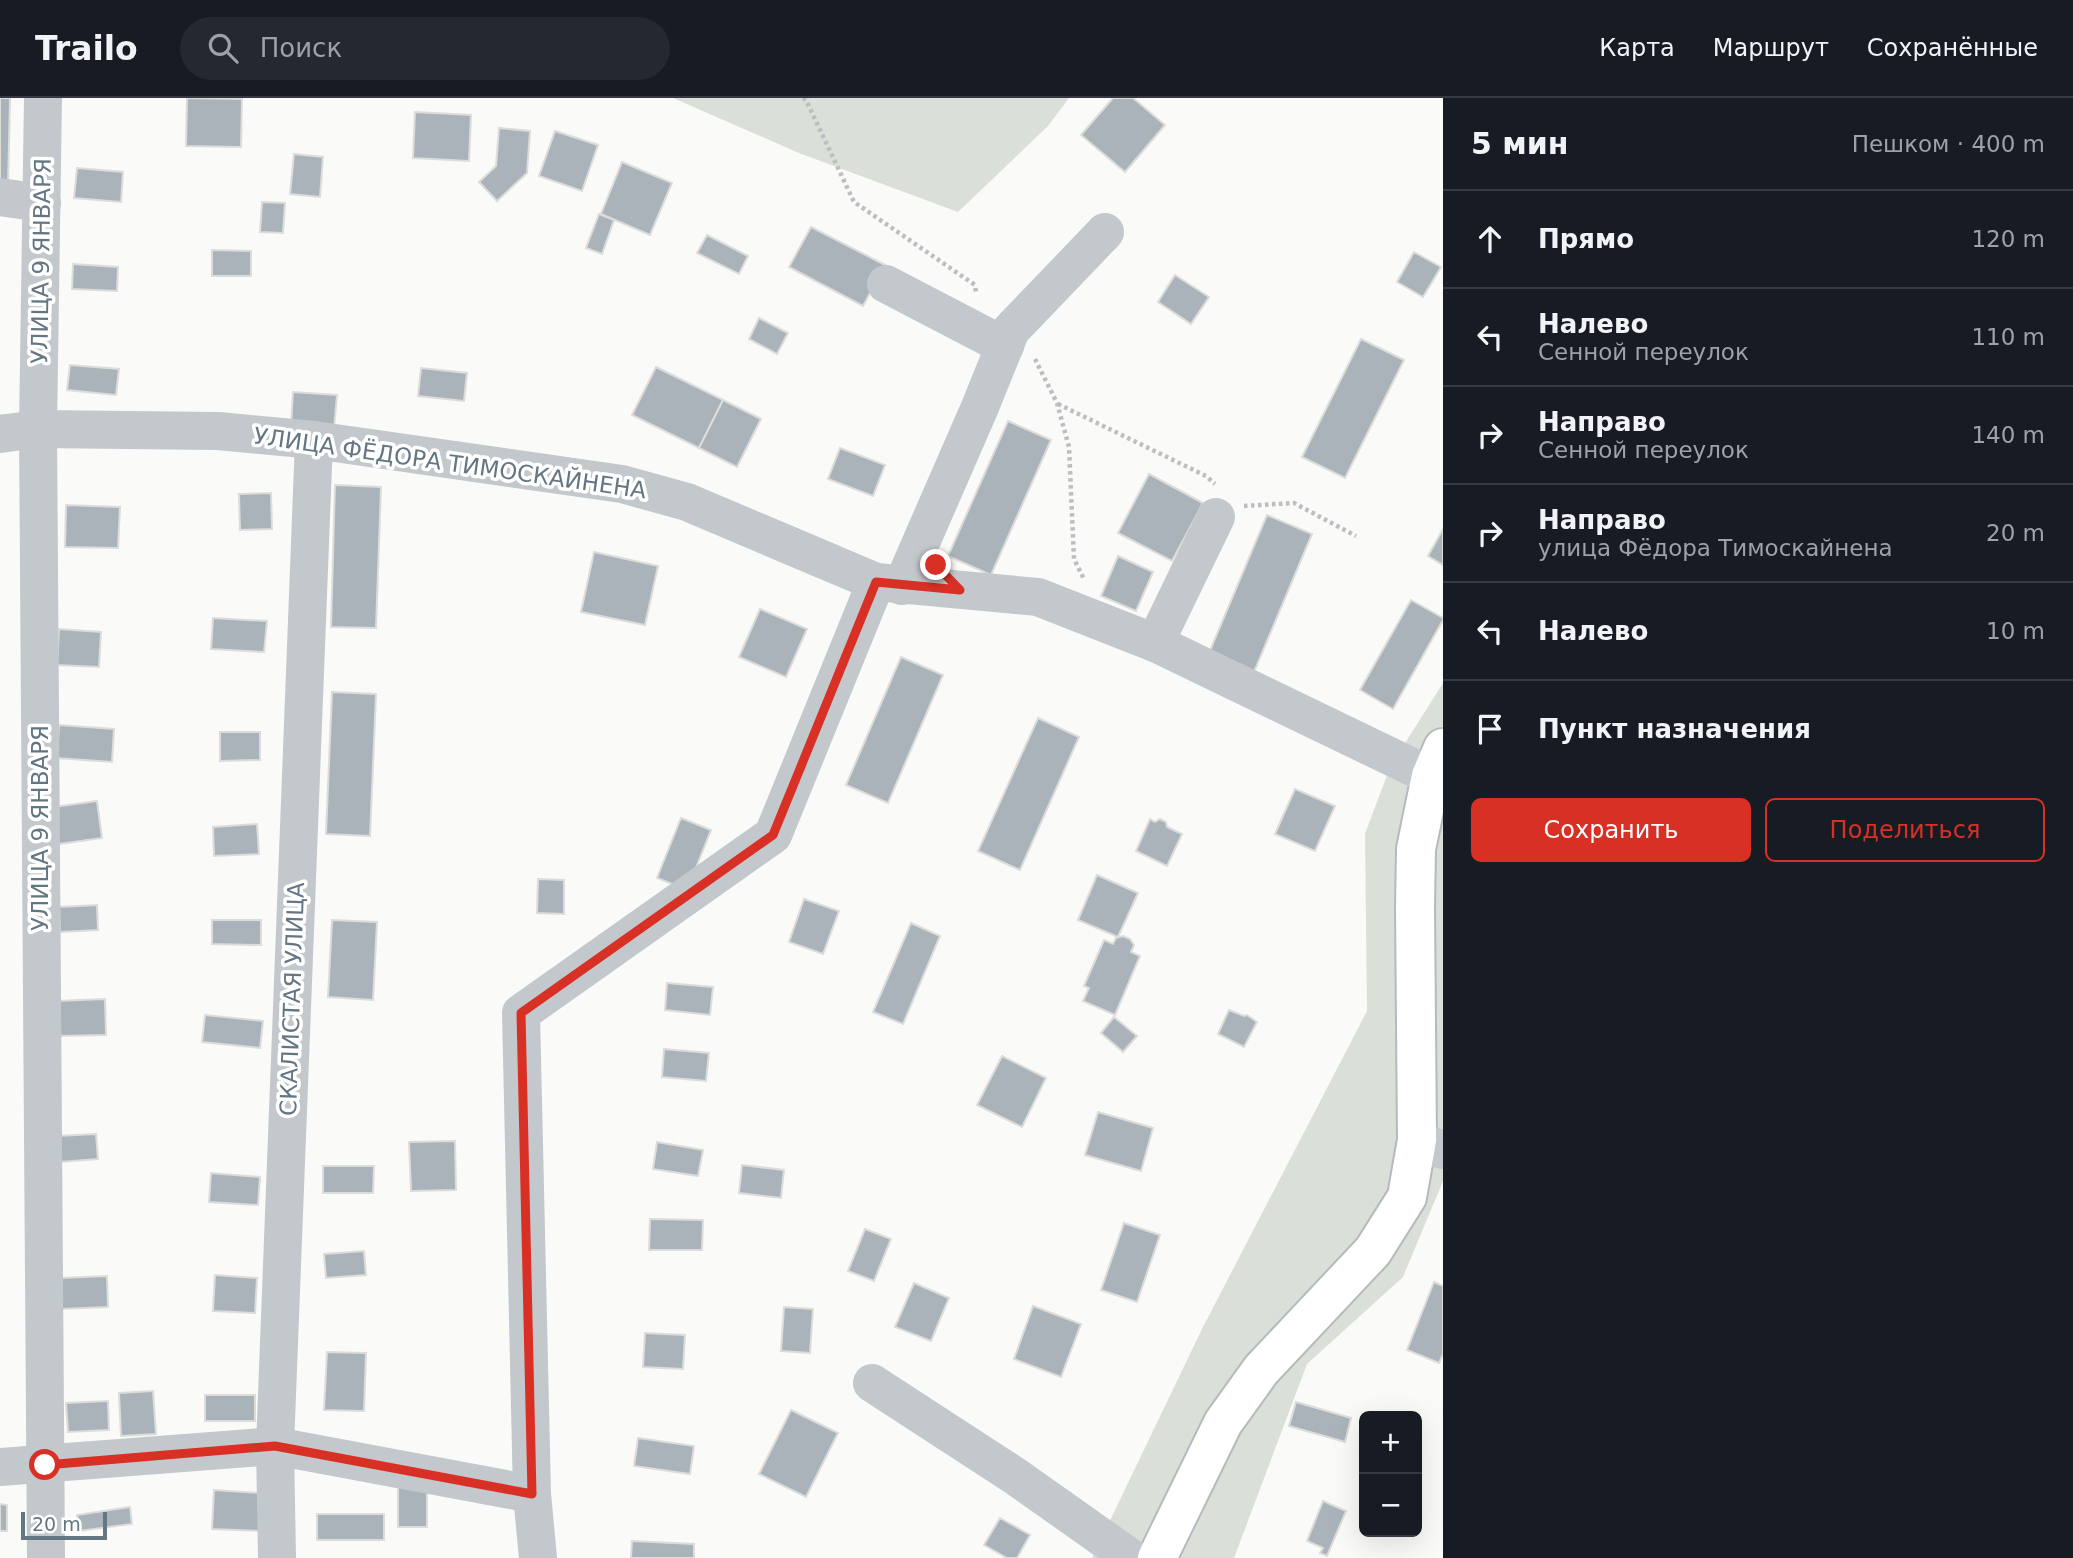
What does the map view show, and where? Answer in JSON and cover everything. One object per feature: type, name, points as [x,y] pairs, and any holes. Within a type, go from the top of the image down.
[{"type":"main road","points":[[1157,1558],[1223,1423],[1261,1370],[1373,1251],[1407,1198],[1430,1145],[1415,907],[1416,849],[1437,762]]},
{"type":"street","name":"УЛИЦА 9 ЯНВАРЯ","points":[[43,98],[38,429],[46,1558]]},
{"type":"street","points":[[0,197],[42,203]]},
{"type":"street","points":[[538,1558],[532,1494],[521,1013],[773,835],[889,584],[927,530],[1008,338],[1105,232]]},
{"type":"street","points":[[886,284],[1008,338]]},
{"type":"street","name":"УЛИЦА ФЁДОРА ТИМОСКАЙНЕНА","points":[[0,434],[38,429],[218,431],[314,440],[622,484],[687,502],[889,584],[1038,597],[1107,623],[1437,762]]},
{"type":"street","name":"СКАЛИСТАЯ УЛИЦА","points":[[277,1558],[275,1446],[314,440]]},
{"type":"street","points":[[1155,643],[1226,504]]},
{"type":"street","points":[[927,530],[936,565],[960,590]]},
{"type":"street","points":[[872,1383],[1015,1476],[1131,1558]]},
{"type":"street","points":[[0,1467],[275,1446],[532,1494]]},
{"type":"path","points":[[804,99],[854,202],[975,285],[1008,338],[1038,363],[1058,404],[1069,447],[1074,559],[1107,623]]},
{"type":"path","points":[[975,285],[976,298]]},
{"type":"path","points":[[1058,404],[1206,475],[1226,504],[1294,503],[1356,536]]},
{"type":"shaded area","points":[[673,98],[1069,98],[1048,126],[958,212],[799,153]]},
{"type":"shaded area","points":[[1443,683],[1443,1181],[1403,1277],[1307,1364],[1234,1558],[1092,1558],[1202,1329],[1367,1011],[1365,834],[1390,767]]},
{"type":"building","points":[[0,98],[10,98],[8,186],[0,186]]},
{"type":"building","points":[[187,98],[242,99],[241,147],[186,146]]},
{"type":"building","points":[[1113,98],[1133,98],[1165,125],[1125,172],[1081,135]]},
{"type":"building","points":[[415,112],[471,115],[469,161],[413,158]]},
{"type":"building","points":[[499,128],[530,131],[527,173],[497,201],[479,182],[496,166]]},
{"type":"building","points":[[555,131],[598,145],[582,191],[539,176]]},
{"type":"building","points":[[294,154],[323,157],[320,197],[290,194]]},
{"type":"building","points":[[622,162],[672,183],[650,235],[601,214]]},
{"type":"building","points":[[77,168],[123,172],[121,202],[74,198]]},
{"type":"building","points":[[262,202],[285,203],[283,233],[260,232]]},
{"type":"building","points":[[599,214],[614,220],[602,254],[586,248]]},
{"type":"building","points":[[811,227],[885,265],[863,306],[789,267]]},
{"type":"building","points":[[707,235],[748,256],[739,274],[697,253]]},
{"type":"building","points":[[212,250],[251,251],[251,276],[212,276]]},
{"type":"building","points":[[1414,252],[1441,267],[1423,297],[1397,282]]},
{"type":"building","points":[[73,264],[118,267],[117,291],[72,289]]},
{"type":"building","points":[[1175,275],[1209,297],[1191,324],[1158,302]]},
{"type":"building","points":[[759,318],[788,333],[777,354],[749,339]]},
{"type":"building","points":[[1361,339],[1404,360],[1345,478],[1302,457]]},
{"type":"building","points":[[70,365],[119,369],[116,395],[67,390]]},
{"type":"building","points":[[656,367],[723,400],[699,448],[632,415]]},
{"type":"building","points":[[421,368],[467,373],[464,401],[418,396]]},
{"type":"building","points":[[293,392],[337,395],[334,428],[291,426]]},
{"type":"building","points":[[723,400],[761,419],[737,467],[699,448]]},
{"type":"building","points":[[1008,421],[1051,440],[991,575],[948,556]]},
{"type":"building","points":[[840,448],[885,465],[873,496],[828,479]]},
{"type":"building","points":[[1149,474],[1203,503],[1172,561],[1118,533]]},
{"type":"building","points":[[335,485],[381,487],[376,628],[331,627]]},
{"type":"building","points":[[271,493],[272,529],[240,530],[239,494]]},
{"type":"building","points":[[66,505],[120,507],[118,548],[65,547]]},
{"type":"building","points":[[1267,515],[1312,534],[1254,672],[1209,653]]},
{"type":"building","points":[[1443,529],[1443,565],[1428,556]]},
{"type":"building","points":[[594,552],[658,566],[645,625],[581,612]]},
{"type":"building","points":[[1118,556],[1153,572],[1136,611],[1101,596]]},
{"type":"building","points":[[1411,600],[1443,620],[1393,709],[1360,690]]},
{"type":"building","points":[[760,609],[807,629],[786,677],[739,657]]},
{"type":"building","points":[[213,618],[267,621],[264,652],[211,649]]},
{"type":"building","points":[[59,629],[101,632],[99,667],[57,665]]},
{"type":"building","points":[[901,657],[943,675],[888,803],[846,785]]},
{"type":"building","points":[[332,692],[376,694],[370,836],[326,834]]},
{"type":"building","points":[[1038,718],[1079,737],[1020,870],[978,851]]},
{"type":"building","points":[[59,725],[114,729],[112,762],[57,758]]},
{"type":"building","points":[[220,732],[260,732],[260,760],[220,761]]},
{"type":"building","points":[[1295,789],[1335,806],[1315,851],[1275,834]]},
{"type":"building","points":[[97,801],[102,838],[59,844],[54,807]]},
{"type":"building","points":[[681,818],[711,830],[687,890],[657,878]]},
{"type":"building","points":[[1150,819],[1155,822],[1160,819],[1166,822],[1167,827],[1182,834],[1167,866],[1136,851]]},
{"type":"building","points":[[257,824],[259,854],[214,856],[213,827]]},
{"type":"building","points":[[1097,875],[1138,893],[1118,937],[1078,920]]},
{"type":"building","points":[[538,879],[564,880],[564,914],[537,913]]},
{"type":"building","points":[[804,899],[839,911],[823,954],[789,942]]},
{"type":"building","points":[[97,905],[98,930],[60,932],[59,907]]},
{"type":"building","points":[[212,920],[261,920],[261,945],[212,944]]},
{"type":"building","points":[[332,920],[377,922],[373,1000],[328,997]]},
{"type":"building","points":[[911,923],[940,936],[903,1024],[873,1012]]},
{"type":"building","points":[[1123,936],[1130,939],[1134,945],[1131,952],[1140,956],[1115,1015],[1083,1001],[1089,988],[1084,986],[1104,940],[1113,944],[1116,938]]},
{"type":"building","points":[[667,983],[713,987],[710,1015],[665,1010]]},
{"type":"building","points":[[105,999],[106,1035],[57,1036],[56,1001]]},
{"type":"building","points":[[1229,1010],[1247,1015],[1257,1022],[1244,1047],[1218,1034]]},
{"type":"building","points":[[205,1015],[263,1021],[260,1048],[202,1042]]},
{"type":"building","points":[[1114,1017],[1137,1036],[1123,1052],[1101,1033]]},
{"type":"building","points":[[664,1049],[709,1053],[706,1081],[662,1077]]},
{"type":"building","points":[[1002,1056],[1046,1078],[1022,1127],[977,1105]]},
{"type":"building","points":[[1098,1112],[1153,1128],[1141,1171],[1085,1155]]},
{"type":"building","points":[[96,1134],[98,1159],[59,1162],[57,1136]]},
{"type":"building","points":[[455,1141],[456,1190],[411,1191],[409,1142]]},
{"type":"building","points":[[657,1142],[703,1150],[698,1176],[653,1169]]},
{"type":"building","points":[[742,1165],[784,1170],[781,1198],[739,1193]]},
{"type":"building","points":[[323,1166],[374,1166],[373,1193],[323,1193]]},
{"type":"building","points":[[211,1173],[260,1177],[258,1205],[209,1202]]},
{"type":"building","points":[[650,1219],[703,1220],[702,1250],[649,1250]]},
{"type":"building","points":[[1124,1223],[1160,1235],[1137,1302],[1101,1290]]},
{"type":"building","points":[[865,1229],[891,1239],[874,1281],[848,1271]]},
{"type":"building","points":[[364,1251],[366,1275],[326,1278],[324,1254]]},
{"type":"building","points":[[215,1275],[257,1278],[255,1313],[213,1311]]},
{"type":"building","points":[[107,1276],[108,1307],[61,1309],[60,1278]]},
{"type":"building","points":[[1434,1282],[1443,1286],[1443,1354],[1439,1363],[1407,1350]]},
{"type":"building","points":[[914,1283],[949,1298],[931,1341],[895,1327]]},
{"type":"building","points":[[1033,1306],[1081,1324],[1061,1377],[1014,1359]]},
{"type":"building","points":[[784,1307],[813,1309],[810,1353],[781,1351]]},
{"type":"building","points":[[645,1333],[685,1335],[683,1369],[643,1367]]},
{"type":"building","points":[[327,1352],[366,1353],[364,1411],[324,1410]]},
{"type":"building","points":[[153,1391],[156,1434],[121,1436],[119,1393]]},
{"type":"building","points":[[205,1395],[255,1395],[255,1421],[205,1421]]},
{"type":"building","points":[[108,1401],[109,1430],[68,1432],[66,1403]]},
{"type":"building","points":[[1296,1402],[1351,1418],[1345,1442],[1289,1426]]},
{"type":"building","points":[[791,1410],[838,1433],[806,1497],[759,1474]]},
{"type":"building","points":[[638,1438],[694,1446],[690,1474],[634,1466]]},
{"type":"building","points":[[427,1480],[427,1527],[398,1527],[398,1481]]},
{"type":"building","points":[[214,1490],[260,1493],[259,1531],[212,1529]]},
{"type":"building","points":[[1323,1501],[1346,1511],[1327,1556],[1320,1553],[1323,1548],[1307,1541]]},
{"type":"building","points":[[0,1504],[7,1505],[7,1531],[0,1531]]},
{"type":"building","points":[[130,1507],[132,1524],[79,1531],[77,1515]]},
{"type":"building","points":[[317,1514],[384,1514],[384,1540],[317,1540]]},
{"type":"building","points":[[1000,1518],[1030,1535],[1017,1558],[1007,1558],[984,1545]]},
{"type":"building","points":[[632,1541],[694,1544],[694,1558],[631,1558]]},
{"type":"route","points":[[45,1465],[275,1446],[532,1494],[521,1013],[773,835],[876,582],[960,590],[936,565]]}]
